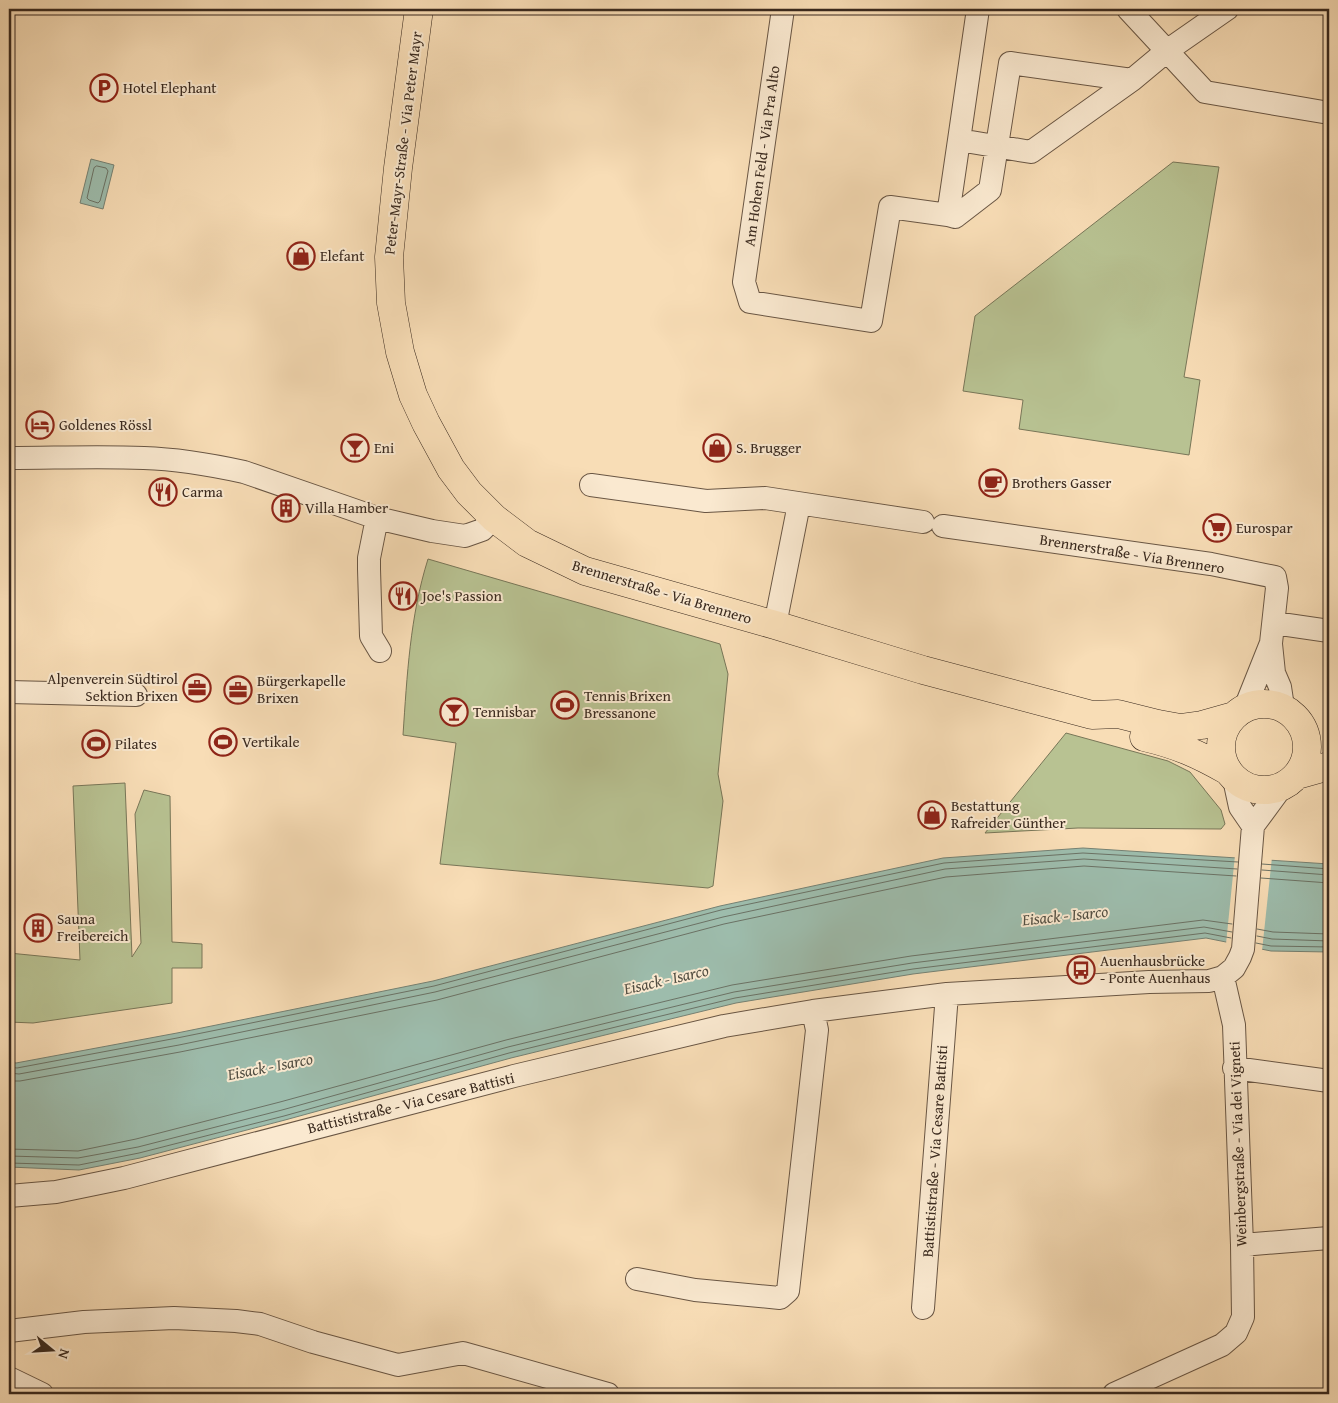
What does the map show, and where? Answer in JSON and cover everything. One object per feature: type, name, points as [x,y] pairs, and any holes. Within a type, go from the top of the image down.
[{"type":"main road","name":"Peter-Mayr-Straße - Via Peter Mayr","points":[[419,9],[398,168],[390,257],[391,303],[400,352],[413,395],[426,423],[451,469],[469,493],[494,518]]},
{"type":"main road","name":"Brennerstraße - Via Brennero","points":[[494,518],[527,543],[585,571],[775,625],[923,670],[1092,715],[1118,714],[1180,728],[1202,725],[1264,704],[1270,704],[1329,740]]},
{"type":"main road","name":"Brennerstraße - Via Brennero","points":[[1231,775],[1222,760],[1220,749],[1226,725],[1239,712]]},
{"type":"main road","name":"Brennerstraße - Via Brennero","points":[[1092,715],[1114,729],[1174,744],[1198,754],[1245,786],[1256,790],[1269,790],[1329,766]]},
{"type":"main road","name":"Brennerstraße - Via Brennero","points":[[1289,781],[1303,766],[1307,756],[1308,745],[1292,716]]},
{"type":"street","name":"Am Hohen Feld - Via Pra Alto","points":[[783,9],[744,282],[750,302],[871,321],[890,207],[948,216]]},
{"type":"street","points":[[978,9],[948,216],[955,217],[990,190],[1010,63],[1132,80]]},
{"type":"street","points":[[1128,9],[1205,92],[1329,113]]},
{"type":"street","points":[[958,140],[1032,152],[1132,80],[1168,50],[1227,9]]},
{"type":"street","points":[[9,458],[145,458],[173,460],[229,469],[244,472],[377,518],[432,531],[465,536],[482,530],[494,518]]},
{"type":"street","name":"Brennerstraße - Via Brennero","points":[[591,485],[706,501],[766,498],[1212,564],[1275,577],[1277,588],[1273,633],[1274,673],[1292,716]]},
{"type":"street","points":[[775,625],[799,504]]},
{"type":"street","points":[[377,518],[369,558],[369,569],[371,636],[380,651]]},
{"type":"street","points":[[1273,633],[1329,631]]},
{"type":"street","name":"Brennerstraße - Via Brennero","points":[[1239,712],[1273,633]]},
{"type":"street","points":[[9,692],[136,694]]},
{"type":"street","points":[[1223,978],[1234,968],[1243,948],[1252,836],[1240,807],[1231,775]]},
{"type":"street","points":[[1252,836],[1289,781]]},
{"type":"street","name":"Battististraße - Via Cesare Battisti","points":[[9,1196],[56,1192],[115,1180],[523,1074],[724,1026],[947,994],[1223,978]]},
{"type":"street","name":"Weinbergstraße - Via dei Vigneti","points":[[1114,1394],[1222,1345],[1236,1333],[1243,1318],[1234,1025],[1223,978]]},
{"type":"street","name":"Battististraße - Via Cesare Battisti","points":[[923,1308],[947,994]]},
{"type":"street","points":[[637,1279],[695,1290],[780,1298],[788,1291],[817,1030],[813,1012]]},
{"type":"street","points":[[1234,1068],[1329,1080]]},
{"type":"street","points":[[1242,1245],[1329,1238]]},
{"type":"street","points":[[9,1332],[84,1322],[165,1318],[236,1321],[260,1324],[313,1342],[398,1365],[463,1353],[608,1394]]},
{"type":"street","points":[[9,1378],[42,1394]]},
{"type":"green space","points":[[1173,162],[1219,167],[1184,377],[1200,380],[1189,455],[1019,429],[1023,400],[963,391],[975,316]]},
{"type":"green space","name":"Tennis Brixen Bressanone","points":[[428,559],[720,644],[728,674],[718,774],[723,801],[713,886],[708,888],[440,864],[456,743],[403,735],[413,624]]},
{"type":"green space","points":[[1066,733],[1168,761],[1190,772],[1221,810],[1225,824],[1221,829],[1078,828],[985,833]]},
{"type":"green space","points":[[125,783],[132,957],[141,943],[135,814],[144,790],[170,796],[172,942],[202,944],[202,968],[172,968],[172,1003],[33,1023],[9,1022],[9,953],[80,960],[73,786]]},
{"type":"water","points":[[91,159],[114,165],[103,209],[80,203]]},
{"type":"water","name":"Eisack - Isarco","points":[[1083,848],[1329,864],[1329,952],[1271,951],[1206,938],[913,974],[736,1003],[511,1058],[140,1158],[79,1170],[9,1167],[9,1062],[16,1063],[177,1033],[433,981],[720,906],[943,858]]},
{"type":"pier","name":"Auenhausbrücke - Ponte Auenhaus","points":[[1235,855],[1272,857],[1262,951],[1226,944]]},
{"type":"place","name":"Hotel Elephant","points":[[104,88]]},
{"type":"place","name":"Elefant","points":[[301,256]]},
{"type":"place","name":"Goldenes Rössl","points":[[40,425]]},
{"type":"place","name":"Eni","points":[[355,448]]},
{"type":"place","name":"S. Brugger","points":[[717,448]]},
{"type":"place","name":"Brothers Gasser","points":[[993,483]]},
{"type":"place","name":"Carma","points":[[163,492]]},
{"type":"place","name":"Villa Hamber","points":[[286,508]]},
{"type":"place","name":"Eurospar","points":[[1217,528]]},
{"type":"place","name":"Joe's Passion","points":[[403,596]]},
{"type":"place","name":"Alpenverein Südtirol Sektion Brixen","points":[[197,688]]},
{"type":"place","name":"Bürgerkapelle Brixen","points":[[238,690]]},
{"type":"place","name":"Tennis Brixen Bressanone","points":[[565,705]]},
{"type":"place","name":"Tennisbar","points":[[454,712]]},
{"type":"place","name":"Vertikale","points":[[223,742]]},
{"type":"place","name":"Pilates","points":[[96,744]]},
{"type":"place","name":"Bestattung Rafreider Günther","points":[[932,815]]},
{"type":"place","name":"Sauna Freibereich","points":[[38,928]]},
{"type":"place","name":"Auenhausbrücke - Ponte Auenhaus","points":[[1081,970]]}]
